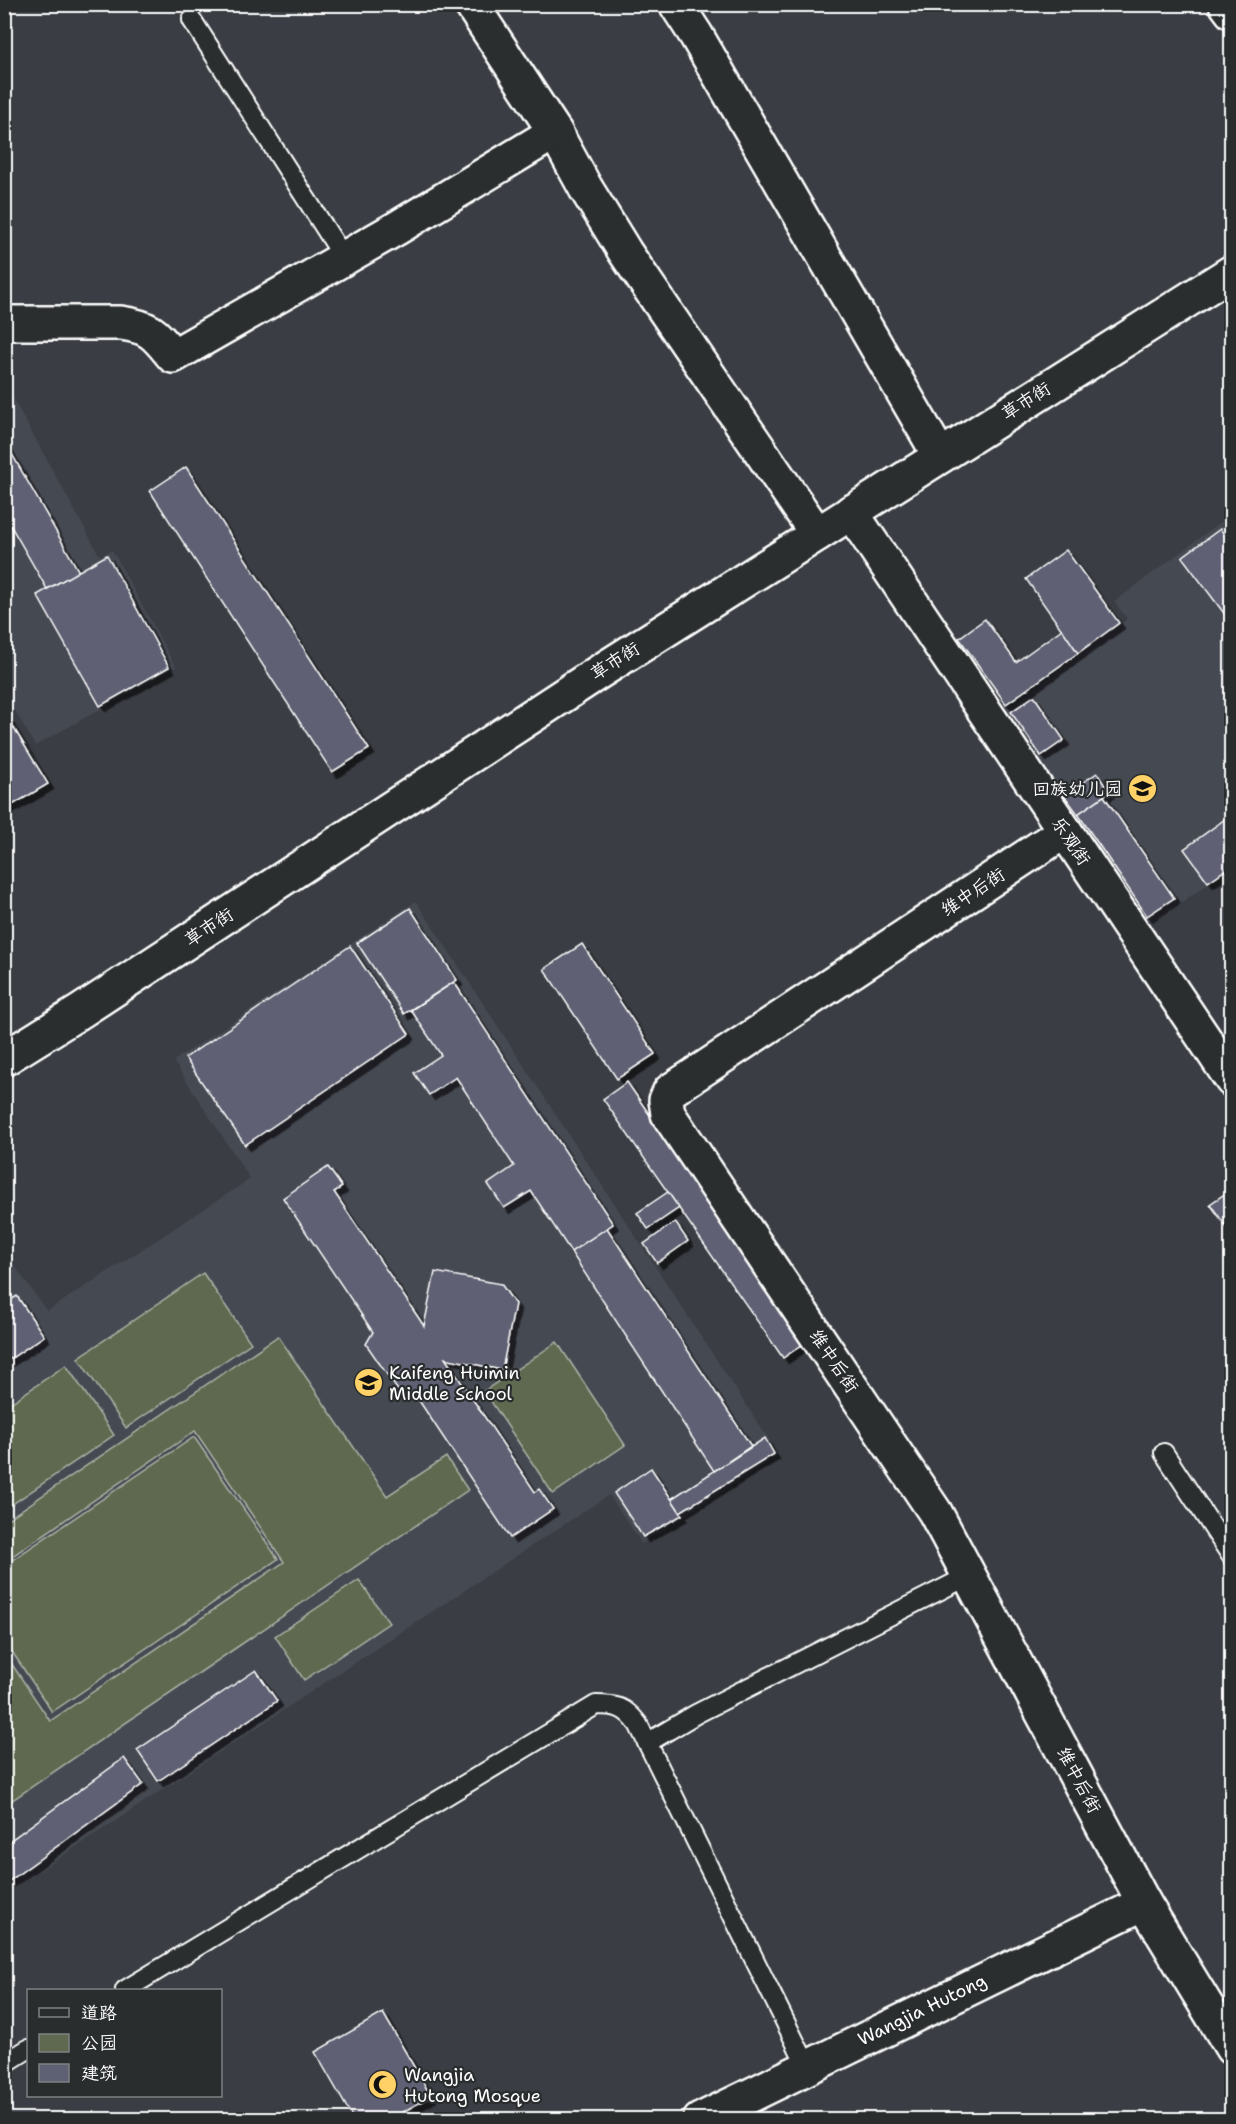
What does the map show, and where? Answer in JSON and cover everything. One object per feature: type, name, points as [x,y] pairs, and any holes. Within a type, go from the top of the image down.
[{"type":"street","points":[[471,4],[555,132],[585,187],[626,252],[818,534]]},
{"type":"street","points":[[676,4],[940,456]]},
{"type":"street","points":[[1226,4],[1232,12]]},
{"type":"street","points":[[4,323],[136,325],[153,332],[173,356],[344,258],[555,132]]},
{"type":"street","name":"草市街","points":[[4,1059],[81,1011],[589,678],[1232,272]]},
{"type":"street","name":"乐观街","points":[[851,512],[1232,1080]]},
{"type":"street","name":"维中后街","points":[[1065,831],[670,1091],[666,1100],[668,1114],[935,1512],[1144,1903],[1232,2048]]},
{"type":"street","name":"Wangjia Hutong","points":[[700,2120],[1144,1903]]},
{"type":"lane","points":[[192,20],[344,258]]},
{"type":"lane","points":[[1164,1454],[1232,1557]]},
{"type":"lane","points":[[647,1743],[696,1714],[970,1575]]},
{"type":"lane","points":[[127,1989],[596,1705],[614,1705],[630,1713],[647,1743],[807,2066]]},
{"type":"lane","points":[[4,2064],[27,2050]]},
{"type":"shaded area","points":[[4,382],[100,556],[112,550],[176,667],[35,746],[5,694]]},
{"type":"shaded area","name":"回族幼儿园","points":[[1231,514],[1231,868],[1145,928],[1003,711],[1127,619],[1114,602]]},
{"type":"shaded area","name":"Kaifeng Huimin Middle School","points":[[416,901],[779,1455],[642,1544],[609,1495],[5,1894],[4,1251],[47,1311],[250,1179],[173,1061]]},
{"type":"green space","points":[[203,1273],[251,1343],[126,1428],[78,1358]]},
{"type":"green space","points":[[278,1336],[387,1496],[446,1457],[468,1490],[5,1805],[5,1654],[50,1721],[284,1562],[195,1431],[5,1561],[5,1521]]},
{"type":"green space","points":[[557,1342],[625,1445],[553,1494],[484,1391]]},
{"type":"green space","points":[[66,1365],[114,1435],[5,1509],[5,1407]]},
{"type":"green space","points":[[194,1437],[278,1559],[52,1712],[5,1641],[5,1565]]},
{"type":"green space","points":[[359,1580],[389,1623],[304,1680],[275,1636]]},
{"type":"building","points":[[4,440],[79,572],[47,589],[4,514]]},
{"type":"building","points":[[186,467],[369,749],[332,772],[150,491]]},
{"type":"building","points":[[1220,529],[1232,544],[1232,624],[1182,557]]},
{"type":"building","points":[[1066,550],[1119,623],[1078,653],[1026,579]]},
{"type":"building","points":[[107,555],[169,667],[100,706],[37,595]]},
{"type":"building","points":[[985,619],[1016,662],[1062,629],[1078,653],[1006,704],[959,638]]},
{"type":"building","points":[[1034,696],[1064,740],[1041,756],[1011,712]]},
{"type":"building","points":[[4,712],[48,784],[4,810]]},
{"type":"building","points":[[1097,773],[1109,792],[1078,814],[1064,795]]},
{"type":"building","points":[[1104,796],[1174,898],[1147,916],[1078,814]]},
{"type":"building","points":[[1232,814],[1232,865],[1208,882],[1184,849]]},
{"type":"building","points":[[410,908],[457,980],[404,1014],[357,943]]},
{"type":"building","points":[[582,944],[655,1054],[617,1079],[544,969]]},
{"type":"building","points":[[350,946],[409,1034],[245,1145],[185,1058]]},
{"type":"building","points":[[454,982],[613,1224],[571,1252],[531,1191],[504,1208],[488,1184],[514,1166],[456,1077],[429,1095],[414,1073],[441,1055],[411,1010]]},
{"type":"building","points":[[627,1082],[806,1342],[783,1358],[603,1099]]},
{"type":"building","points":[[328,1167],[342,1187],[334,1192],[424,1326],[435,1272],[501,1284],[515,1304],[502,1370],[445,1358],[535,1492],[539,1489],[553,1509],[510,1538],[414,1393],[399,1392],[366,1344],[373,1332],[283,1198]]},
{"type":"building","points":[[1232,1189],[1232,1235],[1210,1204]]},
{"type":"building","points":[[668,1192],[679,1208],[648,1229],[637,1213]]},
{"type":"building","points":[[675,1222],[688,1241],[657,1263],[644,1244]]},
{"type":"building","points":[[607,1228],[751,1446],[714,1471],[571,1252]]},
{"type":"building","points":[[17,1296],[44,1336],[4,1363],[4,1304]]},
{"type":"building","points":[[765,1438],[774,1454],[680,1512],[671,1499]]},
{"type":"building","points":[[651,1468],[682,1515],[643,1537],[614,1493]]},
{"type":"building","points":[[256,1670],[277,1701],[158,1781],[137,1750]]},
{"type":"building","points":[[124,1758],[143,1784],[9,1881],[4,1876],[4,1845]]},
{"type":"building","name":"Wangjia Hutong Mosque","points":[[383,2013],[431,2096],[389,2120],[354,2120],[315,2052]]},
{"type":"place","name":"回族幼儿园","points":[[1143,789]]},
{"type":"place","name":"Kaifeng Huimin Middle School","points":[[368,1383]]},
{"type":"place","name":"Wangjia Hutong Mosque","points":[[383,2085]]}]
